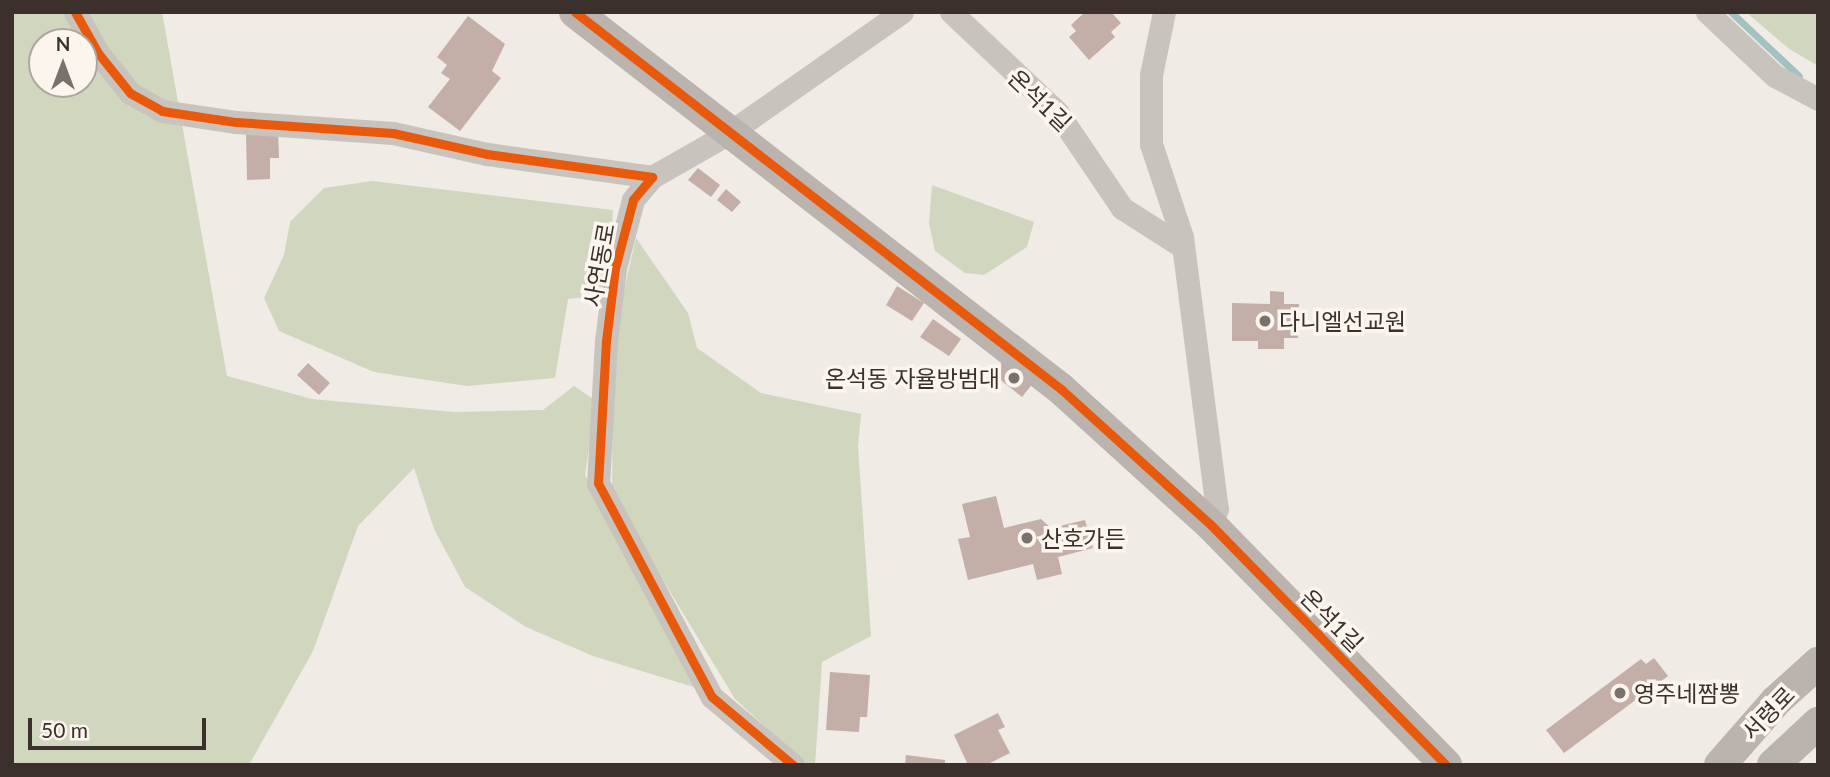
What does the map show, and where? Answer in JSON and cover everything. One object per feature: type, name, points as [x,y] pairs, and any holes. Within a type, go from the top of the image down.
[{"type":"street","points":[[75,12],[92,44],[130,93],[162,111],[236,122],[379,131],[487,154],[652,177],[729,133],[902,12]]},
{"type":"street","name":"온석1길","points":[[575,12],[1061,389],[1210,525],[1437,758]]},
{"type":"street","name":"온석1길","points":[[951,12],[1057,112],[1122,208],[1183,247]]},
{"type":"street","points":[[1164,12],[1151,75],[1151,144],[1183,247],[1217,509],[1210,525]]},
{"type":"street","points":[[1707,12],[1775,76],[1818,99]]},
{"type":"street","name":"사연동로","points":[[652,177],[633,200],[615,268],[606,341],[598,483],[712,697],[793,765]]},
{"type":"street","name":"서령로","points":[[1720,765],[1776,701],[1818,663]]},
{"type":"street","name":"서령로","points":[[1773,765],[1818,723]]},
{"type":"green space","points":[[12,12],[162,12],[227,376],[312,399],[454,412],[543,410],[574,386],[596,401],[585,475],[700,689],[593,656],[526,627],[465,587],[434,529],[414,468],[358,526],[313,651],[249,765],[12,765]]},
{"type":"green space","points":[[1746,12],[1818,12],[1818,66],[1788,48]]},
{"type":"green space","points":[[372,181],[613,210],[608,281],[596,296],[568,299],[555,378],[467,386],[374,372],[279,331],[264,298],[284,255],[290,222],[324,188]]},
{"type":"green space","points":[[932,185],[1034,222],[1027,247],[984,275],[965,273],[935,251],[929,223]]},
{"type":"green space","points":[[636,238],[688,313],[697,348],[761,393],[861,414],[858,446],[871,636],[822,662],[815,765],[807,765],[735,699],[612,496],[613,338]]},
{"type":"building","points":[[1085,12],[1111,12],[1121,23],[1111,32],[1115,37],[1089,60],[1069,37],[1076,31],[1071,25]]},
{"type":"building","points":[[468,16],[505,44],[492,71],[501,78],[460,131],[428,107],[450,79],[441,73],[447,65],[437,57]]},
{"type":"building","points":[[278,129],[279,158],[270,158],[270,179],[247,180],[246,130]]},
{"type":"building","points":[[698,168],[720,185],[711,197],[688,180]]},
{"type":"building","points":[[726,189],[741,202],[732,212],[717,200]]},
{"type":"building","points":[[897,286],[924,303],[912,321],[886,305]]},
{"type":"building","name":"다니엘선교원","points":[[1270,291],[1284,292],[1284,304],[1299,304],[1298,338],[1284,338],[1284,349],[1258,349],[1258,341],[1232,341],[1232,303],[1270,304]]},
{"type":"building","points":[[933,319],[961,339],[949,356],[920,337]]},
{"type":"building","name":"온석동 자율방범대","points":[[1005,359],[1034,382],[1022,397],[993,374]]},
{"type":"building","points":[[308,363],[330,383],[319,395],[297,375]]},
{"type":"building","name":"산호가든","points":[[996,496],[1004,528],[1041,519],[1051,528],[1085,520],[1093,548],[1058,557],[1062,574],[1037,580],[1033,564],[968,580],[958,539],[970,537],[962,504]]},
{"type":"building","points":[[1654,658],[1668,676],[1564,753],[1546,730],[1641,659],[1646,664]]},
{"type":"building","points":[[830,672],[870,675],[867,717],[860,717],[859,732],[826,730]]},
{"type":"building","points":[[998,713],[1005,727],[998,730],[1010,753],[986,765],[968,765],[954,735]]},
{"type":"building","points":[[906,755],[945,760],[945,765],[905,765]]},
{"type":"waterway","points":[[1731,12],[1799,76]]},
{"type":"cycle path","points":[[75,12],[98,53],[130,93],[162,111],[236,122],[393,133],[487,154],[652,177],[633,200],[615,268],[606,341],[598,483],[712,697],[793,765]]},
{"type":"cycle path","points":[[575,12],[1061,389],[1211,525],[1446,765]]},
{"type":"place","name":"다니엘선교원","points":[[1265,321]]},
{"type":"place","name":"온석동 자율방범대","points":[[1014,378]]},
{"type":"place","name":"산호가든","points":[[1027,538]]},
{"type":"place","name":"영주네짬뽕","points":[[1620,693]]}]
